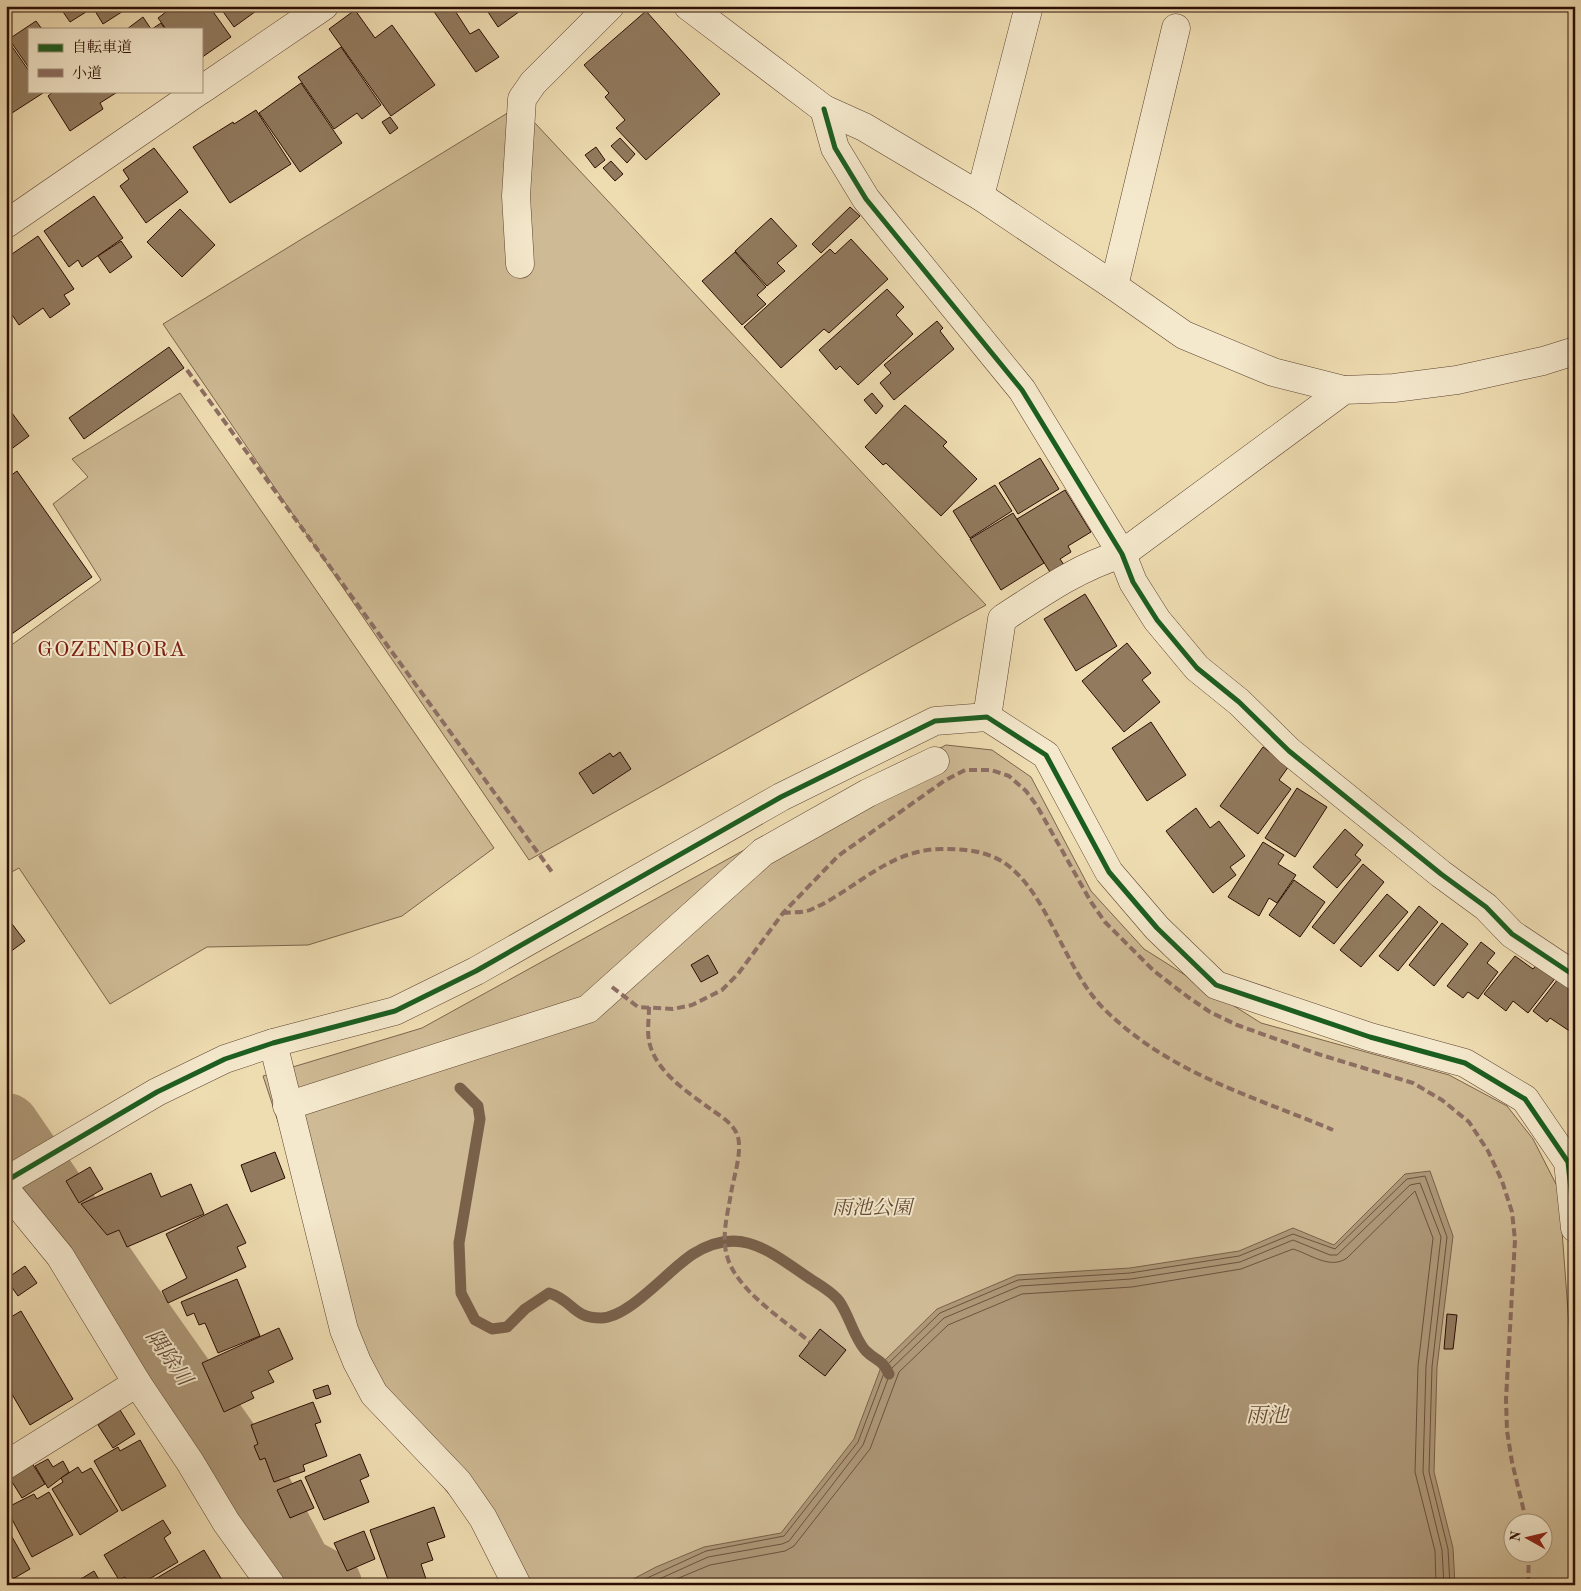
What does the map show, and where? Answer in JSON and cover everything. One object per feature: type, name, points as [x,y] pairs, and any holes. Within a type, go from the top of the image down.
[{"type":"street","points":[[202,90],[324,6]]},
{"type":"street","points":[[520,264],[516,196],[522,99],[533,83],[610,6]]},
{"type":"street","points":[[688,6],[721,17],[824,109],[864,128],[980,196],[1184,335],[1273,372],[1344,390],[1394,388],[1457,380],[1543,361],[1575,351]]},
{"type":"street","points":[[980,196],[1029,6]]},
{"type":"street","points":[[1114,286],[1176,28]]},
{"type":"street","points":[[6,224],[199,92]]},
{"type":"street","points":[[824,109],[835,148],[866,199],[1022,390],[1122,554],[1133,582],[1157,620],[1197,668],[1239,702],[1290,751],[1486,907],[1512,934],[1575,976]]},
{"type":"street","points":[[987,717],[1002,618],[1052,586],[1099,561],[1122,554],[1344,390]]},
{"type":"street","points":[[26,1170],[157,1092],[225,1059],[273,1043],[395,1011],[476,971],[781,797],[935,721],[987,717],[1046,755],[1109,872],[1158,928],[1216,985],[1370,1037],[1465,1063],[1525,1099],[1568,1162],[1575,1228]]},
{"type":"street","points":[[287,1106],[588,1008],[763,852],[868,793],[935,761]]},
{"type":"street","points":[[273,1043],[287,1106],[301,1150],[344,1330],[357,1362],[374,1394],[389,1412],[420,1440],[458,1482],[483,1518],[517,1585]]},
{"type":"street","points":[[6,1190],[60,1256],[137,1383],[190,1462],[226,1522],[271,1585]]},
{"type":"street","points":[[6,1465],[137,1383]]},
{"type":"green space","points":[[519,106],[986,605],[529,860],[163,324]]},
{"type":"green space","points":[[180,393],[494,848],[402,916],[308,945],[207,947],[110,1004],[19,868],[6,875],[6,649],[101,580],[53,504],[88,477],[72,459]]},
{"type":"green space","name":"雨池公園","points":[[946,745],[992,750],[1031,777],[1091,891],[1144,949],[1261,1023],[1449,1075],[1507,1106],[1533,1139],[1559,1190],[1575,1406],[1575,1585],[506,1585],[474,1524],[420,1459],[373,1410],[263,1076],[422,1028],[766,838]]},
{"type":"water","name":"雨池","points":[[1430,1171],[1453,1236],[1437,1367],[1434,1472],[1453,1548],[1455,1585],[622,1585],[656,1567],[704,1547],[781,1533],[854,1439],[883,1362],[937,1309],[1017,1275],[1130,1268],[1239,1251],[1293,1228],[1334,1245],[1405,1174]]},
{"type":"building","points":[[6,6],[12,9],[6,13]]},
{"type":"building","points":[[59,6],[83,6],[86,12],[70,22]]},
{"type":"building","points":[[92,6],[131,6],[103,24]]},
{"type":"building","points":[[174,6],[209,6],[231,37],[202,57],[202,28],[165,28],[158,18]]},
{"type":"building","points":[[219,6],[263,6],[234,27]]},
{"type":"building","points":[[430,6],[452,6],[470,34],[479,29],[499,57],[476,72]]},
{"type":"building","points":[[484,6],[527,6],[498,27]]},
{"type":"building","points":[[355,10],[375,38],[392,25],[435,85],[391,116],[329,29]]},
{"type":"building","points":[[646,11],[720,94],[646,160],[616,128],[625,120],[605,97],[609,93],[584,65]]},
{"type":"building","points":[[143,17],[150,28],[128,28]]},
{"type":"building","points":[[36,21],[41,28],[28,28],[28,67],[9,39]]},
{"type":"building","points":[[161,23],[164,28],[154,28]]},
{"type":"building","points":[[11,45],[28,70],[28,92],[43,93],[12,113],[6,104],[6,48]]},
{"type":"building","points":[[341,47],[381,105],[362,119],[357,113],[334,129],[298,77]]},
{"type":"building","points":[[301,83],[342,143],[300,172],[259,113]]},
{"type":"building","points":[[53,92],[117,92],[100,103],[103,109],[70,131],[48,96]]},
{"type":"building","points":[[256,110],[291,164],[230,203],[193,147]]},
{"type":"building","points":[[390,117],[398,128],[390,134],[382,122]]},
{"type":"building","points":[[620,138],[635,154],[627,163],[611,146]]},
{"type":"building","points":[[596,147],[605,160],[595,168],[585,155]]},
{"type":"building","points":[[154,148],[188,192],[146,223],[120,186],[129,179],[123,170]]},
{"type":"building","points":[[611,161],[623,174],[615,181],[603,168]]},
{"type":"building","points":[[94,196],[123,238],[82,267],[78,260],[69,267],[44,231]]},
{"type":"building","points":[[850,207],[860,216],[821,253],[812,244]]},
{"type":"building","points":[[180,209],[215,245],[182,277],[147,242]]},
{"type":"building","points":[[771,218],[797,246],[777,263],[785,271],[767,286],[735,251]]},
{"type":"building","points":[[38,236],[74,289],[64,295],[70,304],[50,318],[43,308],[19,325],[6,306],[6,246],[12,254]]},
{"type":"building","points":[[851,239],[888,279],[829,333],[824,329],[781,368],[744,327],[830,249],[835,254]]},
{"type":"building","points":[[121,241],[132,257],[110,273],[98,256]]},
{"type":"building","points":[[735,252],[766,287],[757,295],[766,304],[742,325],[702,281]]},
{"type":"building","points":[[887,289],[904,307],[896,315],[913,334],[858,385],[840,366],[836,370],[819,350]]},
{"type":"building","points":[[937,321],[943,328],[940,331],[954,349],[894,400],[880,383],[891,373],[884,365]]},
{"type":"building","points":[[169,347],[184,368],[84,439],[69,418]]},
{"type":"building","points":[[872,393],[883,406],[876,414],[864,400]]},
{"type":"building","points":[[6,405],[29,436],[10,450],[6,445]]},
{"type":"building","points":[[905,405],[947,442],[943,446],[977,479],[941,516],[886,463],[883,465],[865,447]]},
{"type":"building","points":[[1040,458],[1059,489],[1018,514],[999,483]]},
{"type":"building","points":[[17,471],[92,577],[6,638],[6,479]]},
{"type":"building","points":[[995,485],[1012,511],[970,538],[953,511]]},
{"type":"building","points":[[1065,490],[1091,532],[1068,546],[1071,552],[1060,559],[1066,568],[1053,577],[1017,519]]},
{"type":"building","points":[[1013,513],[1044,563],[1001,590],[970,539]]},
{"type":"building","points":[[1085,594],[1117,646],[1076,671],[1044,619]]},
{"type":"building","points":[[1127,643],[1151,673],[1142,680],[1160,702],[1124,732],[1082,681]]},
{"type":"building","points":[[1151,722],[1186,775],[1147,801],[1112,748]]},
{"type":"building","points":[[1263,747],[1289,766],[1279,780],[1291,789],[1258,834],[1220,806]]},
{"type":"building","points":[[620,752],[631,769],[593,794],[579,773],[610,753],[613,757]]},
{"type":"building","points":[[1297,788],[1327,807],[1295,857],[1265,838]]},
{"type":"building","points":[[1196,808],[1210,828],[1219,821],[1245,856],[1230,867],[1236,875],[1213,893],[1166,831]]},
{"type":"building","points":[[1345,829],[1363,845],[1355,855],[1361,860],[1337,888],[1313,867]]},
{"type":"building","points":[[1263,842],[1284,855],[1278,864],[1296,875],[1277,903],[1269,898],[1259,916],[1228,897]]},
{"type":"building","points":[[1363,864],[1384,882],[1334,944],[1312,927]]},
{"type":"building","points":[[1294,880],[1325,902],[1300,937],[1269,915]]},
{"type":"building","points":[[1387,894],[1408,912],[1361,967],[1340,950]]},
{"type":"building","points":[[1419,906],[1438,922],[1398,971],[1379,956]]},
{"type":"building","points":[[6,916],[25,941],[6,955]]},
{"type":"building","points":[[1442,923],[1468,944],[1434,986],[1409,965]]},
{"type":"building","points":[[1481,942],[1495,953],[1487,963],[1498,972],[1478,999],[1468,992],[1463,998],[1447,986]]},
{"type":"building","points":[[708,955],[718,973],[701,982],[691,965]]},
{"type":"building","points":[[1515,956],[1533,969],[1539,962],[1557,976],[1528,1013],[1513,1001],[1506,1011],[1484,994]]},
{"type":"building","points":[[1558,979],[1575,992],[1575,1029],[1571,1032],[1550,1018],[1547,1022],[1533,1011]]},
{"type":"building","points":[[275,1152],[285,1178],[251,1192],[241,1165]]},
{"type":"building","points":[[90,1167],[103,1189],[79,1203],[66,1181]]},
{"type":"building","points":[[151,1173],[161,1197],[191,1184],[204,1214],[127,1247],[119,1230],[107,1235],[81,1204]]},
{"type":"building","points":[[227,1204],[246,1243],[237,1247],[246,1267],[168,1303],[162,1291],[187,1278],[166,1234]]},
{"type":"building","points":[[25,1266],[37,1283],[18,1296],[6,1279]]},
{"type":"building","points":[[237,1279],[260,1336],[218,1353],[205,1323],[199,1325],[194,1313],[187,1316],[181,1302]]},
{"type":"building","points":[[21,1311],[73,1399],[30,1425],[6,1384],[6,1320]]},
{"type":"building","points":[[1447,1314],[1457,1315],[1453,1349],[1444,1349]]},
{"type":"building","points":[[279,1328],[293,1359],[268,1371],[274,1382],[251,1392],[254,1398],[224,1412],[202,1363]]},
{"type":"building","points":[[820,1329],[846,1350],[825,1376],[799,1356]]},
{"type":"building","points":[[328,1385],[331,1394],[316,1399],[313,1390]]},
{"type":"building","points":[[313,1402],[321,1422],[315,1424],[327,1456],[303,1465],[305,1471],[274,1482],[265,1458],[260,1460],[254,1446],[258,1444],[251,1425]]},
{"type":"building","points":[[120,1410],[135,1434],[113,1448],[98,1425]]},
{"type":"building","points":[[140,1440],[166,1486],[122,1511],[94,1461],[118,1447],[120,1451]]},
{"type":"building","points":[[360,1454],[369,1476],[360,1480],[369,1502],[324,1520],[305,1477]]},
{"type":"building","points":[[48,1459],[53,1467],[63,1461],[69,1472],[48,1488],[35,1466]]},
{"type":"building","points":[[32,1463],[45,1484],[22,1498],[9,1477]]},
{"type":"building","points":[[78,1467],[82,1473],[91,1468],[118,1511],[80,1535],[52,1489],[63,1482],[61,1478]]},
{"type":"building","points":[[301,1480],[314,1508],[290,1518],[277,1490]]},
{"type":"building","points":[[49,1492],[73,1535],[32,1557],[6,1508],[34,1494],[37,1499]]},
{"type":"building","points":[[434,1507],[445,1537],[427,1543],[433,1560],[421,1564],[428,1585],[390,1585],[370,1530]]},
{"type":"building","points":[[163,1520],[171,1533],[164,1538],[178,1562],[139,1585],[129,1585],[125,1577],[119,1580],[104,1555]]},
{"type":"building","points":[[6,1526],[30,1569],[6,1583]]},
{"type":"building","points":[[364,1531],[375,1559],[347,1571],[334,1543]]},
{"type":"building","points":[[204,1550],[225,1585],[145,1585]]},
{"type":"building","points":[[94,1571],[102,1585],[71,1585]]},
{"type":"waterway","points":[[460,1088],[478,1106],[480,1119],[459,1243],[461,1293],[475,1320],[492,1329],[507,1327],[525,1309],[549,1293],[557,1296],[584,1315],[601,1318],[612,1316],[636,1302],[693,1254],[710,1246],[739,1241],[766,1250],[832,1294],[843,1307],[862,1346],[881,1363],[889,1374]]},
{"type":"waterway","name":"隅除川","points":[[6,1127],[254,1483],[299,1569],[328,1585]]},
{"type":"marked path","points":[[187,370],[552,872]]},
{"type":"marked path","points":[[612,987],[638,1007],[673,1009],[692,1005],[722,990],[738,974],[783,913],[838,856],[944,781],[965,770],[991,770],[1009,776],[1026,791],[1037,806],[1091,902],[1105,922],[1154,971],[1188,997],[1210,1012],[1237,1025],[1318,1054],[1413,1083],[1442,1100],[1469,1122],[1488,1151],[1502,1181],[1512,1212],[1515,1240],[1506,1399],[1507,1431],[1512,1462],[1525,1514]]},
{"type":"marked path","points":[[783,913],[810,910],[827,902],[874,872],[906,855],[945,849],[967,850],[989,855],[1003,862],[1019,875],[1044,911],[1078,974],[1091,993],[1105,1010],[1130,1032],[1184,1067],[1242,1094],[1333,1130]]},
{"type":"marked path","points":[[649,1007],[649,1041],[652,1052],[658,1062],[674,1081],[727,1121],[734,1128],[738,1137],[738,1157],[725,1233],[725,1248],[732,1269],[740,1281],[762,1304],[810,1342]]},
{"type":"marked path","points":[[1528,1585],[1529,1564]]},
{"type":"cycle path","points":[[824,109],[835,148],[866,199],[1022,390],[1122,554],[1133,582],[1157,620],[1197,668],[1239,702],[1289,751],[1441,874],[1486,907],[1512,934],[1575,976]]},
{"type":"cycle path","points":[[6,1181],[157,1092],[225,1059],[273,1043],[395,1011],[476,971],[781,797],[935,721],[987,717],[1046,755],[1109,872],[1157,928],[1216,985],[1370,1037],[1465,1063],[1525,1099],[1568,1162],[1575,1228]]},
{"type":"district","name":"GOZENBORA","points":[[112,650]]}]
